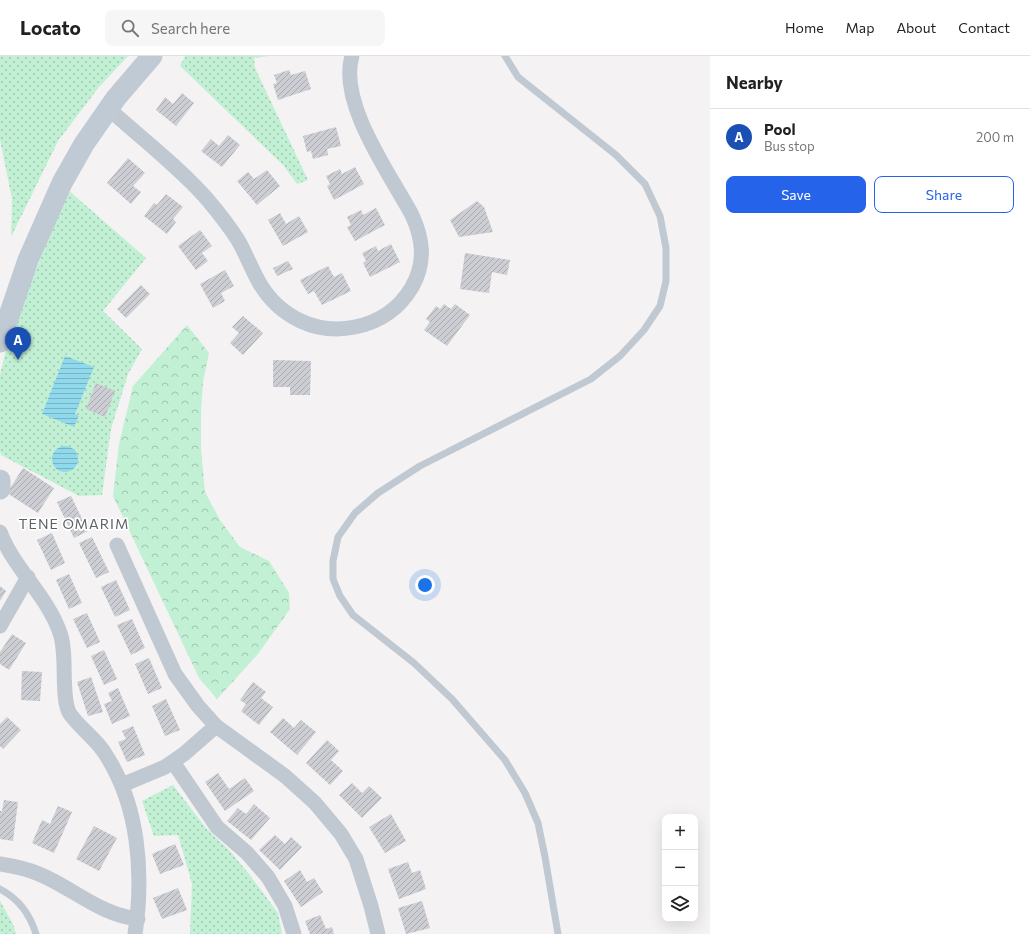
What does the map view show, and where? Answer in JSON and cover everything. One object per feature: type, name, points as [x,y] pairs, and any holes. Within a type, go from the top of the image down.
[{"type":"street","points":[[0,342],[28,260],[62,183],[84,144],[109,109],[152,56]]},
{"type":"street","points":[[109,109],[207,198],[238,240],[260,284],[272,300],[287,314],[311,326],[324,330],[344,330],[364,325],[389,314],[404,300],[420,267],[422,247],[420,231],[359,117],[350,87],[352,56]]},
{"type":"street","points":[[0,480],[0,489]]},
{"type":"street","points":[[0,532],[3,543],[51,610],[61,634],[65,655],[66,697],[69,713],[103,750],[119,776],[130,810],[136,839],[139,874],[136,927]]},
{"type":"street","points":[[117,545],[176,674],[198,706],[216,726],[285,776],[315,803],[341,834],[356,859],[378,934]]},
{"type":"street","points":[[0,626],[28,577]]},
{"type":"street","points":[[122,785],[165,767],[184,754],[216,726]]},
{"type":"street","points":[[172,762],[217,827],[247,853],[268,877],[285,906],[294,934]]},
{"type":"street","points":[[0,864],[17,867],[40,874],[108,912],[124,918],[136,927]]},
{"type":"lane","points":[[505,56],[518,77],[616,154],[645,184],[660,216],[666,248],[666,281],[660,306],[644,330],[625,351],[591,379],[420,466],[372,498],[355,513],[338,537],[333,561],[333,579],[340,596],[353,615],[414,663],[447,694],[505,760],[525,793],[538,823],[558,934]]},
{"type":"lane","points":[[0,889],[19,902],[31,919],[36,934]]},
{"type":"green space","points":[[0,56],[128,56],[99,87],[58,141],[11,237],[12,199],[0,140]]},
{"type":"green space","points":[[185,56],[269,56],[254,58],[255,68],[308,180],[297,184],[283,165],[180,66]]},
{"type":"green space","points":[[68,190],[146,258],[103,311],[142,349],[128,374],[111,429],[102,495],[79,496],[1,455],[0,451],[0,375],[9,337]]},
{"type":"green space","points":[[187,325],[209,353],[203,382],[201,411],[201,448],[205,492],[220,520],[240,547],[269,561],[289,593],[290,609],[258,654],[217,699],[199,678],[113,496],[119,444],[133,386]]},
{"type":"green space","points":[[173,785],[206,828],[229,850],[249,874],[278,913],[282,934],[190,934],[192,884],[178,835],[154,836],[142,801]]},
{"type":"green space","points":[[0,901],[13,924],[16,934],[0,934]]},
{"type":"water","points":[[65,356],[94,367],[75,414],[79,416],[74,427],[42,414]]},
{"type":"water","points":[[65,446],[74,450],[78,459],[74,468],[65,472],[56,468],[52,459],[56,450]]},
{"type":"building","points":[[289,70],[291,75],[305,71],[311,89],[278,100],[273,84],[277,83],[274,75]]},
{"type":"building","points":[[182,93],[194,103],[176,126],[156,110],[165,97],[173,104]]},
{"type":"building","points":[[336,127],[341,146],[327,149],[328,155],[313,159],[311,151],[307,152],[303,136]]},
{"type":"building","points":[[228,135],[240,145],[222,167],[201,151],[211,139],[219,146]]},
{"type":"building","points":[[128,158],[145,173],[133,186],[141,192],[131,204],[107,183]]},
{"type":"building","points":[[355,167],[364,184],[334,200],[327,186],[330,184],[326,176],[340,169],[342,174]]},
{"type":"building","points":[[267,170],[280,186],[257,205],[237,181],[248,172],[254,179]]},
{"type":"building","points":[[166,194],[183,207],[173,219],[176,222],[167,234],[144,216],[154,203],[157,205]]},
{"type":"building","points":[[477,201],[484,207],[493,232],[459,237],[450,220]]},
{"type":"building","points":[[376,208],[385,225],[355,241],[347,227],[351,225],[347,217],[361,210],[363,215]]},
{"type":"building","points":[[280,213],[286,224],[299,216],[308,232],[283,246],[268,220]]},
{"type":"building","points":[[200,230],[212,246],[202,253],[208,261],[196,270],[178,246]]},
{"type":"building","points":[[391,244],[400,262],[370,277],[363,263],[366,261],[362,253],[376,246],[378,251]]},
{"type":"building","points":[[465,253],[510,260],[507,275],[492,272],[489,293],[460,289]]},
{"type":"building","points":[[288,261],[293,269],[277,276],[273,268]]},
{"type":"building","points":[[328,266],[334,277],[342,273],[351,291],[322,305],[314,291],[308,294],[300,280]]},
{"type":"building","points":[[225,270],[234,286],[221,293],[225,301],[213,308],[200,284]]},
{"type":"building","points":[[141,285],[150,294],[126,318],[117,309]]},
{"type":"building","points":[[444,304],[451,309],[455,304],[470,315],[447,346],[424,330],[430,322],[426,319],[436,306],[440,309]]},
{"type":"building","points":[[243,316],[263,333],[243,355],[230,343],[239,333],[232,327]]},
{"type":"building","points":[[273,360],[311,361],[310,395],[290,395],[290,387],[273,387]]},
{"type":"building","points":[[96,383],[115,391],[105,417],[86,409]]},
{"type":"building","points":[[23,468],[54,488],[38,513],[7,493]]},
{"type":"building","points":[[71,496],[88,531],[74,538],[57,502]]},
{"type":"building","points":[[52,533],[65,563],[51,570],[37,540]]},
{"type":"building","points":[[92,537],[109,572],[96,578],[79,543]]},
{"type":"building","points":[[69,574],[82,603],[69,609],[56,580]]},
{"type":"building","points":[[116,580],[130,610],[115,617],[101,587]]},
{"type":"building","points":[[0,586],[6,591],[0,601]]},
{"type":"building","points":[[87,613],[100,642],[87,648],[73,619]]},
{"type":"building","points":[[132,619],[145,648],[131,655],[117,625]]},
{"type":"building","points":[[12,634],[26,643],[9,670],[0,664],[0,652]]},
{"type":"building","points":[[104,650],[117,679],[104,685],[91,656]]},
{"type":"building","points":[[149,658],[162,688],[148,694],[135,664]]},
{"type":"building","points":[[22,671],[42,672],[40,701],[21,700]]},
{"type":"building","points":[[91,677],[103,712],[88,716],[77,682]]},
{"type":"building","points":[[253,682],[266,692],[261,698],[273,707],[259,725],[241,711],[246,704],[240,700]]},
{"type":"building","points":[[118,688],[130,716],[112,724],[104,704],[112,701],[108,693]]},
{"type":"building","points":[[166,699],[180,730],[165,736],[152,706]]},
{"type":"building","points":[[7,717],[21,730],[3,749],[0,746],[0,724]]},
{"type":"building","points":[[283,718],[294,728],[301,720],[316,732],[297,755],[270,732]]},
{"type":"building","points":[[133,726],[145,755],[127,762],[118,742],[126,739],[122,731]]},
{"type":"building","points":[[327,740],[339,751],[331,760],[343,771],[330,785],[306,763]]},
{"type":"building","points":[[218,773],[229,789],[245,778],[254,791],[225,811],[205,782]]},
{"type":"building","points":[[352,783],[362,793],[369,786],[382,798],[362,818],[339,795]]},
{"type":"building","points":[[4,800],[18,802],[13,841],[0,839],[0,811],[2,811]]},
{"type":"building","points":[[254,804],[270,818],[251,840],[227,821],[238,808],[246,814]]},
{"type":"building","points":[[58,806],[72,812],[54,853],[32,843],[42,820],[50,824]]},
{"type":"building","points":[[391,814],[406,841],[385,853],[369,827]]},
{"type":"building","points":[[94,826],[117,838],[99,871],[76,859]]},
{"type":"building","points":[[275,835],[285,844],[291,837],[302,847],[280,870],[259,850]]},
{"type":"building","points":[[175,844],[184,865],[160,874],[152,854]]},
{"type":"building","points":[[408,862],[412,873],[420,870],[426,889],[399,899],[388,869]]},
{"type":"building","points":[[300,870],[307,882],[314,878],[323,892],[301,907],[284,881]]},
{"type":"building","points":[[178,888],[187,910],[162,919],[153,898]]},
{"type":"building","points":[[422,901],[430,928],[406,934],[398,908]]},
{"type":"building","points":[[320,915],[326,929],[332,927],[334,934],[310,934],[305,921]]},
{"type":"place","name":"Pool","points":[[18,360]]},
{"type":"district","name":"TENE OMARIM","points":[[74,524]]}]
